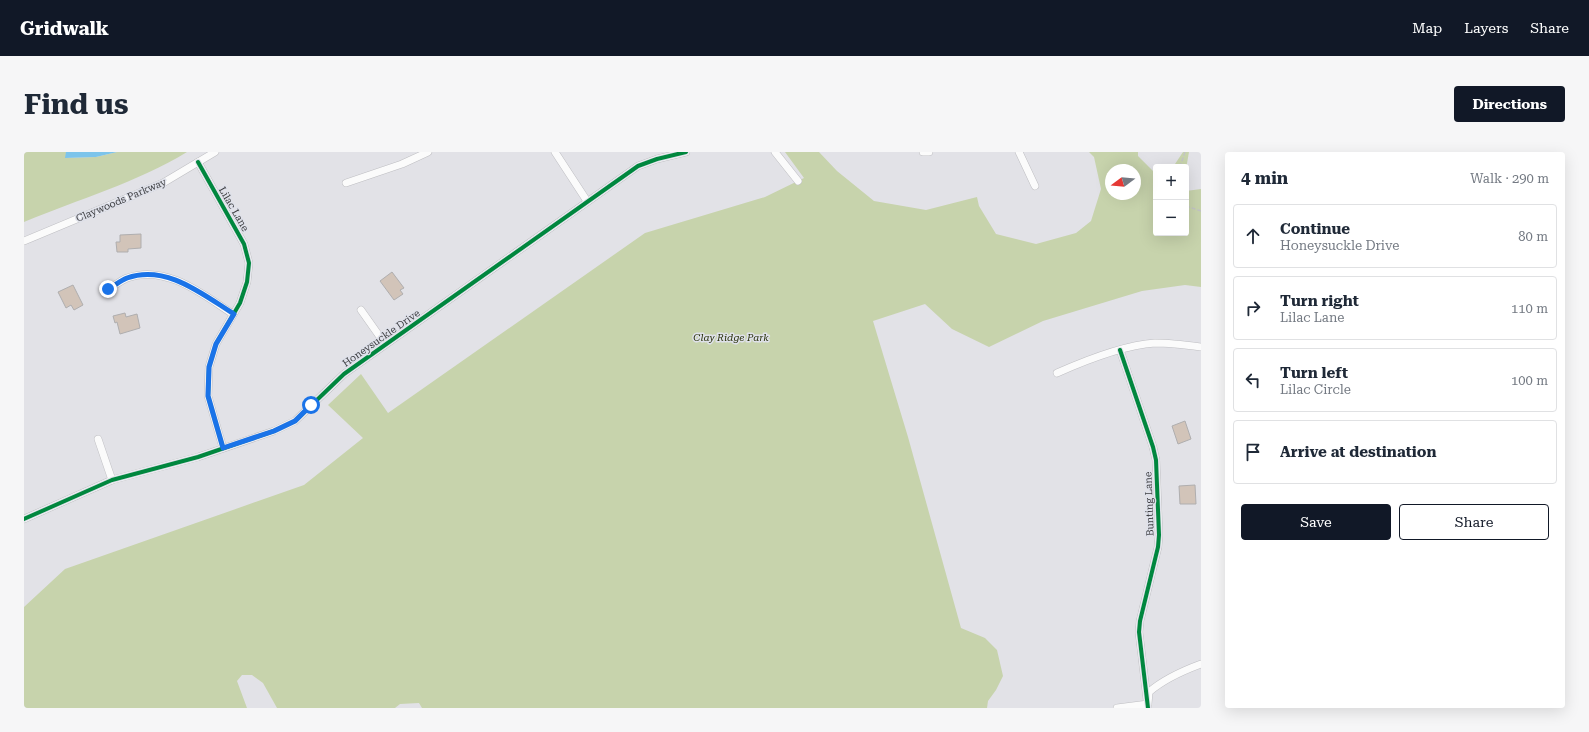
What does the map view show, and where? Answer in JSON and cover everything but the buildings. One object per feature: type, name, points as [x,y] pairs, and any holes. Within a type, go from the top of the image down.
[{"type":"street","name":"Claywoods Parkway","points":[[24,240],[163,183],[215,152]]},
{"type":"street","points":[[346,183],[402,164],[428,152]]},
{"type":"street","points":[[555,152],[587,201]]},
{"type":"street","name":"Honeysuckle Drive","points":[[24,519],[112,480],[198,457],[274,431],[295,421],[344,374],[587,201],[638,166],[657,159],[686,152]]},
{"type":"street","points":[[775,152],[798,181]]},
{"type":"street","points":[[923,152],[928,152]]},
{"type":"street","points":[[1019,152],[1035,186]]},
{"type":"street","name":"Lilac Lane","points":[[198,162],[244,244],[249,263],[247,282],[240,303],[216,344],[209,367],[208,396],[223,448]]},
{"type":"street","points":[[108,289],[127,278],[158,275],[173,278],[234,314]]},
{"type":"street","points":[[361,310],[385,344]]},
{"type":"street","points":[[1057,373],[1120,350],[1136,346],[1154,343],[1169,343],[1201,347]]},
{"type":"street","name":"Bunting Lane","points":[[1120,350],[1156,460],[1159,535],[1158,546],[1140,620],[1139,632],[1148,706]]},
{"type":"street","points":[[98,439],[112,480]]},
{"type":"street","points":[[1117,708],[1148,706],[1149,692],[1157,685],[1182,671],[1201,664]]},
{"type":"path","points":[[1181,164],[1185,152]]},
{"type":"path","points":[[1189,207],[1201,211]]},
{"type":"green space","points":[[24,152],[66,152],[66,158],[96,157],[117,152],[187,152],[128,182],[24,222]]},
{"type":"green space","name":"Clay Ridge Park","points":[[785,152],[819,152],[837,171],[874,201],[926,210],[977,197],[979,206],[996,234],[1036,244],[1076,233],[1091,221],[1101,189],[1094,157],[1089,152],[1138,152],[1138,156],[1153,171],[1153,236],[1189,236],[1189,191],[1201,189],[1201,287],[1185,285],[1142,291],[1043,321],[989,347],[952,329],[925,304],[873,321],[908,437],[961,628],[985,638],[997,650],[1003,676],[996,690],[988,701],[987,708],[422,708],[419,703],[400,704],[395,708],[277,708],[263,683],[252,675],[242,675],[237,681],[247,708],[24,708],[24,607],[65,569],[304,485],[363,438],[328,405],[361,374],[388,413],[645,233],[765,197],[804,178]]},
{"type":"green space","points":[[1183,152],[1189,152],[1187,164],[1175,164]]},
{"type":"water","points":[[66,152],[117,152],[96,157],[65,158]]},
{"type":"cycle path","points":[[24,519],[112,480],[198,457],[274,431],[295,421],[344,374],[638,166],[657,159],[686,152]]},
{"type":"cycle path","points":[[198,162],[244,244],[249,263],[247,282],[240,303],[216,344],[209,367],[208,396],[223,448]]},
{"type":"cycle path","points":[[1120,350],[1156,460],[1159,535],[1158,547],[1140,621],[1139,632],[1148,708]]},
{"type":"route","points":[[108,289],[127,278],[158,275],[173,278],[234,314],[216,344],[209,367],[208,396],[223,448],[274,431],[295,421],[311,405]]}]
